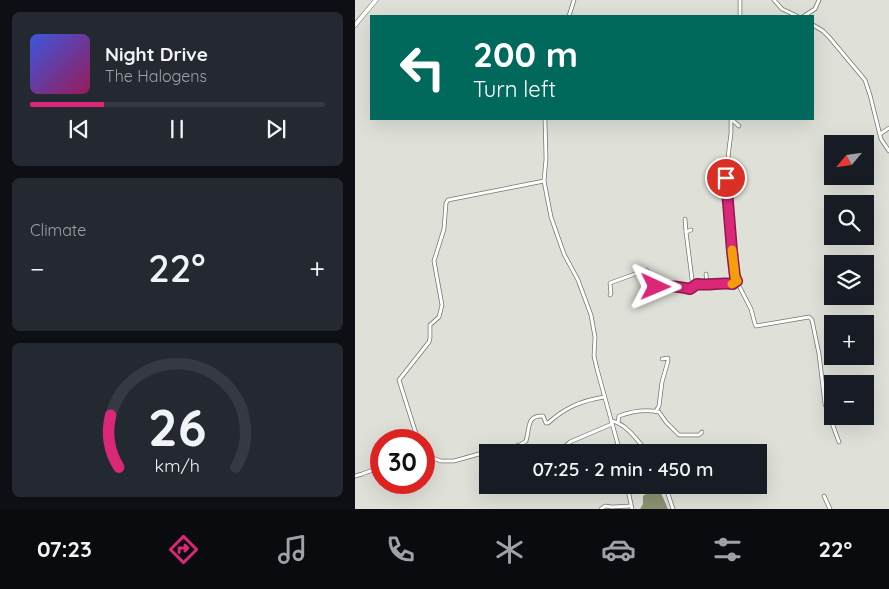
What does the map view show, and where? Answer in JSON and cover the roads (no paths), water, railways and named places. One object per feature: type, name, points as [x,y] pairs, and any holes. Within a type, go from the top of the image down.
[{"type":"street","points":[[355,25],[376,0]]},
{"type":"street","points":[[569,15],[574,0]]},
{"type":"street","points":[[740,0],[740,15]]},
{"type":"street","points":[[774,0],[782,9],[795,15]]},
{"type":"street","points":[[806,15],[815,9],[819,0]]},
{"type":"street","points":[[814,26],[829,37],[865,80],[881,140],[889,151]]},
{"type":"street","points":[[545,120],[545,181],[551,217],[564,254],[578,280],[591,315],[595,337],[594,356],[618,444]]},
{"type":"street","points":[[731,120],[726,178],[735,277],[757,326],[809,317],[812,320],[819,354],[825,404],[839,442]]},
{"type":"street","points":[[732,120],[739,126]]},
{"type":"street","points":[[880,134],[889,128]]},
{"type":"street","points":[[415,429],[399,380],[426,346],[430,338],[430,325],[439,316],[441,299],[434,260],[444,229],[446,203],[449,200],[545,181]]},
{"type":"street","points":[[685,219],[693,287]]},
{"type":"street","points":[[686,232],[691,230]]},
{"type":"street","points":[[610,295],[610,283],[646,270],[652,276],[654,286],[656,287],[661,285],[690,289],[697,284],[703,286],[733,284],[737,281]]},
{"type":"street","points":[[706,274],[707,285]]},
{"type":"street","points":[[656,411],[659,406],[662,382],[668,361],[668,358],[662,359]]},
{"type":"street","points":[[435,459],[455,461],[520,445],[526,442],[530,421],[534,417],[543,416],[548,424],[575,404],[604,397]]},
{"type":"street","points":[[618,422],[619,416],[629,412],[650,410],[659,412],[679,435],[699,435],[702,432]]},
{"type":"street","points":[[568,444],[611,422],[618,422],[640,444]]},
{"type":"street","points":[[355,476],[370,471]]},
{"type":"street","points":[[601,509],[605,506],[631,507],[629,494]]},
{"type":"street","points":[[668,494],[673,509]]},
{"type":"street","points":[[824,496],[830,509]]}]
